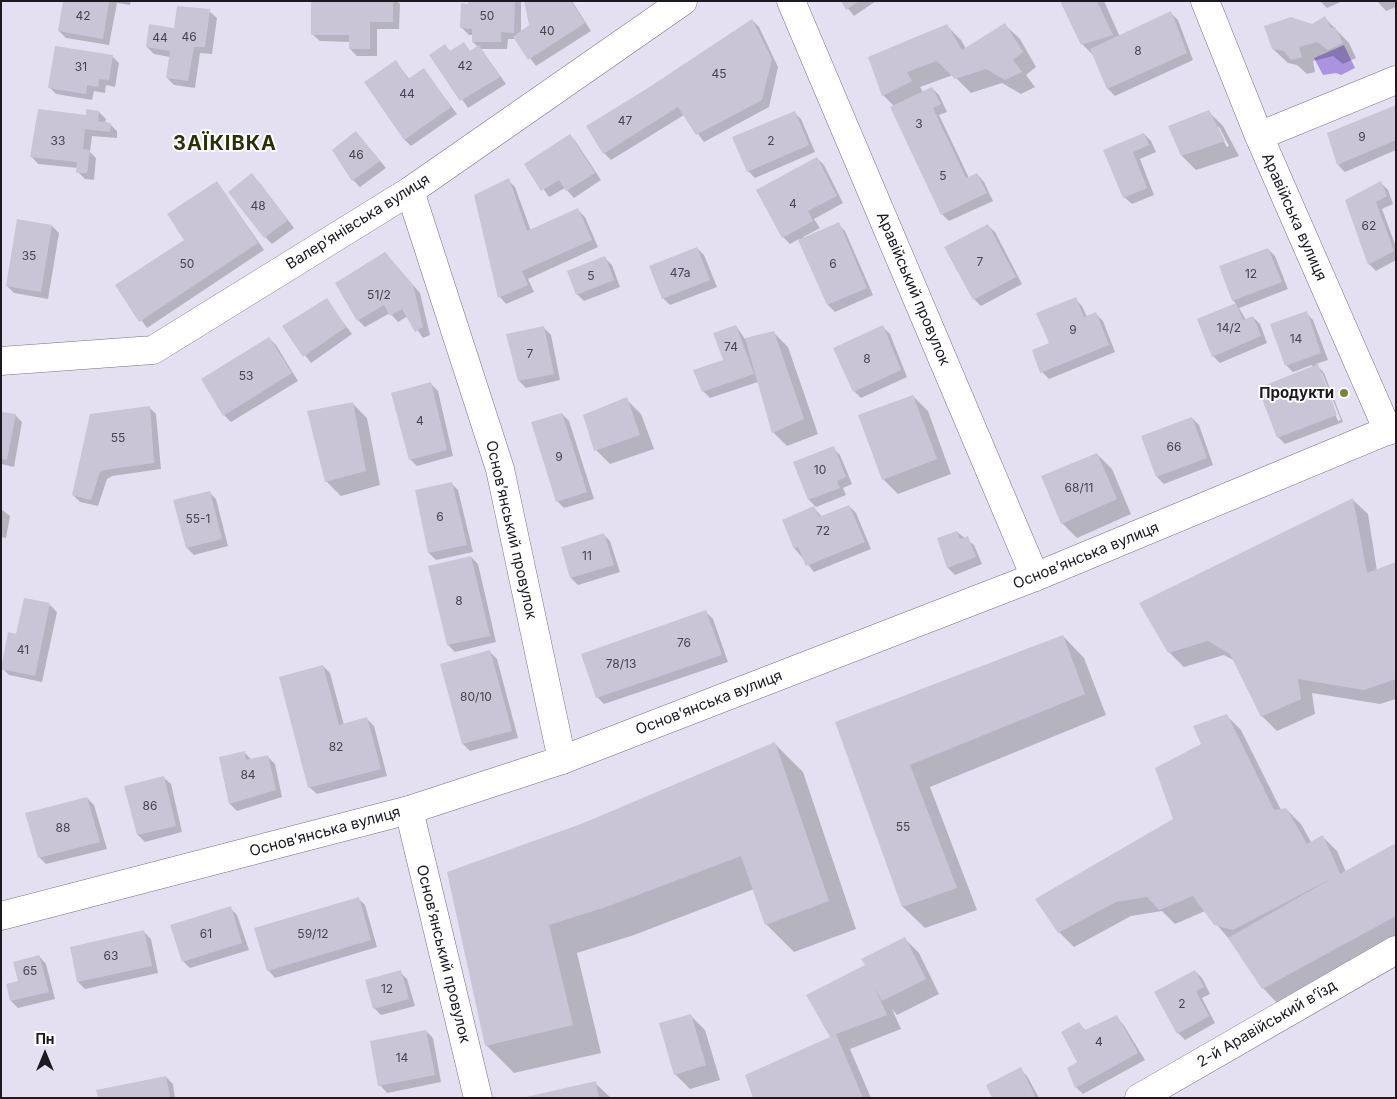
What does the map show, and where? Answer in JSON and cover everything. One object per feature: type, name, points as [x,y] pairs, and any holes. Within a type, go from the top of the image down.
[{"type":"street","name":"Валер’янівська вулиця","points":[[1,361],[153,350],[410,190],[683,1]]},
{"type":"street","name":"Аравійський провулок","points":[[792,1],[1035,577]]},
{"type":"street","name":"Аравійська вулиця","points":[[1205,1],[1259,136],[1392,429]]},
{"type":"street","points":[[1259,136],[1396,80]]},
{"type":"street","name":"Основ’янський провулок","points":[[410,190],[500,469],[562,760]]},
{"type":"street","name":"Основ’янська вулиця","points":[[1,916],[408,810],[562,760],[1035,577],[1392,429]]},
{"type":"street","name":"Основ’янський провулок","points":[[408,810],[478,1098]]},
{"type":"street","name":"2-й Аравійський в’їзд","points":[[1139,1098],[1396,950]]},
{"type":"shaded area","points":[[1344,45],[1355,68],[1341,75],[1336,73],[1323,75],[1314,58]]},
{"type":"building","points":[[63,1],[109,1],[103,39],[58,31]]},
{"type":"building","points":[[311,1],[393,1],[393,22],[370,22],[370,49],[349,49],[349,35],[311,35]]},
{"type":"building","points":[[468,1],[515,1],[514,33],[501,32],[501,42],[472,42],[472,29],[460,28],[461,3],[468,4]]},
{"type":"building","points":[[524,1],[571,1],[585,23],[528,60],[513,37],[529,25]]},
{"type":"building","points":[[841,1],[859,1],[846,10]]},
{"type":"building","points":[[1060,1],[1097,1],[1113,35],[1081,45]]},
{"type":"building","points":[[177,6],[210,9],[205,47],[194,47],[188,81],[166,78],[170,51],[146,47],[149,24],[174,28]]},
{"type":"building","points":[[1171,11],[1187,53],[1107,89],[1090,49]]},
{"type":"building","points":[[1325,16],[1331,28],[1335,27],[1343,43],[1328,50],[1317,42],[1299,47],[1302,57],[1291,60],[1284,51],[1272,49],[1264,26],[1291,17],[1312,24]]},
{"type":"building","points":[[752,19],[772,59],[762,100],[696,135],[678,107],[603,154],[586,126],[648,88]]},
{"type":"building","points":[[1005,23],[1023,52],[1013,60],[1022,72],[1005,80],[986,69],[955,79],[937,61],[907,72],[912,81],[882,96],[868,57],[947,24],[962,50]]},
{"type":"building","points":[[464,42],[470,51],[479,45],[500,77],[460,101],[429,55],[445,44],[450,51]]},
{"type":"building","points":[[55,46],[113,55],[109,80],[99,79],[98,87],[87,85],[86,94],[48,88]]},
{"type":"building","points":[[396,60],[408,79],[424,68],[451,107],[404,140],[364,82]]},
{"type":"building","points":[[932,87],[941,104],[933,108],[966,178],[977,173],[987,193],[941,215],[890,107]]},
{"type":"building","points":[[1396,105],[1396,140],[1337,165],[1327,133]]},
{"type":"building","points":[[38,109],[86,115],[86,109],[99,111],[98,121],[111,123],[110,132],[85,129],[83,149],[90,150],[87,173],[76,173],[77,162],[30,157]]},
{"type":"building","points":[[1209,110],[1225,141],[1181,156],[1168,126]]},
{"type":"building","points":[[795,111],[809,145],[747,172],[732,137]]},
{"type":"building","points":[[356,131],[380,161],[352,181],[332,150]]},
{"type":"building","points":[[1144,133],[1149,145],[1133,152],[1147,188],[1123,198],[1103,150]]},
{"type":"building","points":[[570,134],[595,173],[566,191],[559,180],[541,191],[524,164]]},
{"type":"building","points":[[817,157],[837,196],[808,211],[813,221],[782,238],[756,190]]},
{"type":"building","points":[[252,173],[288,220],[264,238],[228,192]]},
{"type":"building","points":[[509,178],[527,231],[578,208],[592,240],[522,271],[528,285],[498,298],[474,195]]},
{"type":"building","points":[[217,181],[258,243],[139,322],[115,285],[184,240],[167,214]]},
{"type":"building","points":[[1381,181],[1387,196],[1376,202],[1394,251],[1368,265],[1345,200]]},
{"type":"building","points":[[17,219],[52,225],[41,292],[6,286]]},
{"type":"building","points":[[839,222],[867,288],[827,305],[798,240]]},
{"type":"building","points":[[988,224],[1016,277],[973,300],[944,247]]},
{"type":"building","points":[[697,247],[710,280],[662,299],[649,266]]},
{"type":"building","points":[[1268,248],[1282,282],[1232,301],[1219,266]]},
{"type":"building","points":[[385,252],[413,285],[423,327],[415,332],[402,309],[390,316],[384,305],[357,321],[335,283]]},
{"type":"building","points":[[605,256],[614,280],[576,295],[567,271]]},
{"type":"building","points":[[1076,297],[1084,317],[1096,312],[1109,345],[1040,373],[1032,350],[1049,343],[1036,313]]},
{"type":"building","points":[[327,298],[346,327],[303,357],[282,326]]},
{"type":"building","points":[[1236,303],[1243,320],[1253,316],[1261,336],[1212,357],[1197,319]]},
{"type":"building","points":[[1307,311],[1321,353],[1285,366],[1270,324]]},
{"type":"building","points":[[736,325],[754,374],[702,392],[693,370],[723,360],[713,333]]},
{"type":"building","points":[[883,325],[901,370],[853,392],[833,348]]},
{"type":"building","points":[[544,326],[554,374],[518,381],[506,334]]},
{"type":"building","points":[[774,331],[804,419],[772,433],[745,338]]},
{"type":"building","points":[[269,337],[292,373],[223,416],[201,379]]},
{"type":"building","points":[[1318,364],[1337,415],[1277,438],[1258,388]]},
{"type":"building","points":[[431,382],[447,450],[409,460],[391,393]]},
{"type":"building","points":[[913,395],[937,459],[882,480],[858,415]]},
{"type":"building","points":[[627,397],[640,435],[594,451],[583,415]]},
{"type":"building","points":[[353,402],[366,471],[325,482],[307,411]]},
{"type":"building","points":[[150,406],[154,463],[104,470],[100,472],[91,500],[72,495],[90,414]]},
{"type":"building","points":[[1,412],[16,414],[7,460],[1,459]]},
{"type":"building","points":[[562,413],[587,492],[556,502],[531,422]]},
{"type":"building","points":[[1192,417],[1207,458],[1156,477],[1141,436]]},
{"type":"building","points":[[834,446],[846,477],[837,481],[840,488],[808,500],[793,462]]},
{"type":"building","points":[[1097,453],[1117,499],[1061,524],[1041,476]]},
{"type":"building","points":[[452,482],[467,545],[428,553],[415,490]]},
{"type":"building","points":[[210,491],[222,539],[186,548],[173,500]]},
{"type":"building","points":[[1353,498],[1367,573],[1396,562],[1396,679],[1364,690],[1298,679],[1301,699],[1261,717],[1230,654],[1208,641],[1168,653],[1139,603]]},
{"type":"building","points":[[849,505],[865,542],[806,566],[798,547],[794,549],[782,520],[814,506],[819,517]]},
{"type":"building","points":[[957,531],[960,539],[968,536],[976,557],[947,568],[937,538]]},
{"type":"building","points":[[604,533],[614,565],[570,578],[561,547]]},
{"type":"building","points":[[471,556],[490,636],[447,645],[428,566]]},
{"type":"building","points":[[24,598],[50,603],[35,676],[1,669],[8,632],[16,634]]},
{"type":"building","points":[[706,610],[722,655],[596,698],[581,654]]},
{"type":"building","points":[[1063,635],[1085,694],[910,765],[957,888],[902,907],[835,722]]},
{"type":"building","points":[[490,650],[512,731],[462,744],[440,664]]},
{"type":"building","points":[[323,665],[339,725],[367,717],[381,769],[308,788],[279,677]]},
{"type":"building","points":[[1227,714],[1274,810],[1286,808],[1307,844],[1323,835],[1340,874],[1396,843],[1396,916],[1262,989],[1228,938],[1334,877],[1233,930],[1214,925],[1193,896],[1159,910],[1147,897],[1116,902],[1058,933],[1035,899],[1173,819],[1155,768],[1201,744],[1193,726]]},
{"type":"building","points":[[775,742],[829,901],[765,925],[741,856],[606,907],[549,925],[573,1025],[485,1046],[447,872],[581,824]]},
{"type":"building","points":[[245,751],[246,760],[268,755],[276,790],[229,804],[219,757]]},
{"type":"building","points":[[164,776],[176,826],[137,835],[124,786]]},
{"type":"building","points":[[87,797],[100,842],[38,858],[25,813]]},
{"type":"building","points":[[359,897],[371,940],[267,971],[254,928]]},
{"type":"building","points":[[231,906],[242,943],[182,962],[170,925]]},
{"type":"building","points":[[144,930],[152,966],[77,982],[70,947]]},
{"type":"building","points":[[905,937],[926,979],[882,1001],[874,986],[887,1015],[836,1034],[863,1098],[753,1098],[745,1075],[830,1037],[806,995],[865,965],[861,959]]},
{"type":"building","points":[[39,955],[49,992],[10,1001],[6,984],[18,981],[13,962]]},
{"type":"building","points":[[401,970],[409,999],[373,1009],[365,980]]},
{"type":"building","points":[[1195,970],[1204,987],[1196,991],[1209,1016],[1177,1034],[1154,992]]},
{"type":"building","points":[[691,1014],[706,1065],[674,1075],[659,1023]]},
{"type":"building","points":[[1117,1015],[1138,1053],[1075,1088],[1067,1068],[1077,1062],[1061,1032],[1079,1022],[1085,1030]]},
{"type":"building","points":[[426,1030],[435,1075],[378,1086],[370,1041]]},
{"type":"building","points":[[1021,1067],[1036,1098],[992,1098],[986,1085]]},
{"type":"building","points":[[166,1076],[170,1098],[98,1098],[96,1090]]},
{"type":"building","points":[[596,1081],[599,1098],[526,1098],[526,1097]]},
{"type":"place","name":"Продукти","points":[[1344,393]]},
{"type":"district","name":"ЗАЇКІВКА","points":[[225,144]]}]
